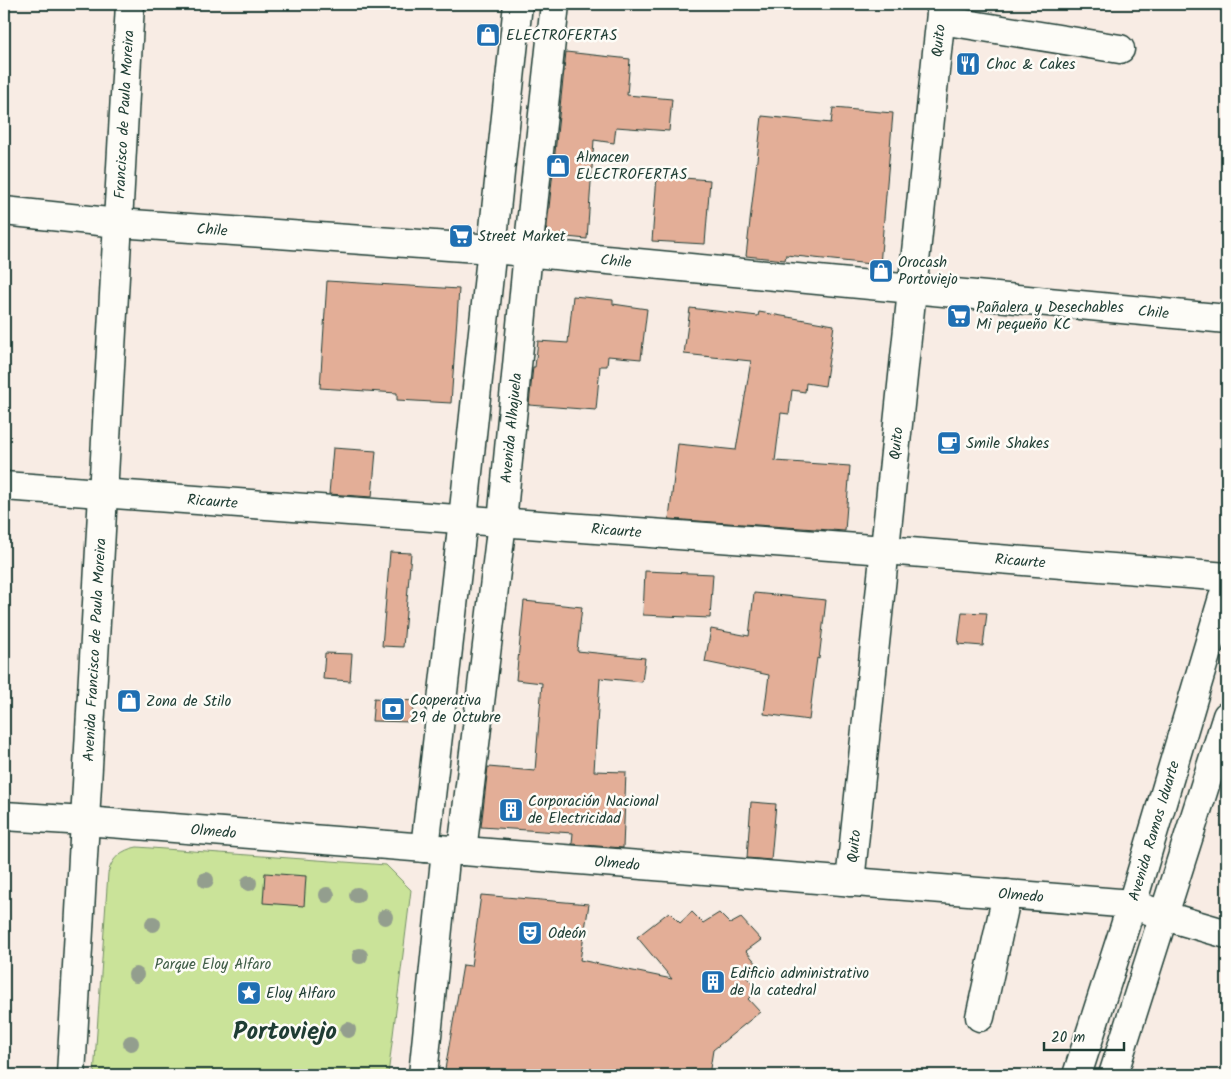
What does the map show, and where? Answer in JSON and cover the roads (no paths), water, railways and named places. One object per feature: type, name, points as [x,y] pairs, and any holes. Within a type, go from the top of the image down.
[{"type":"street","name":"Francisco de Paula Moreira","points":[[118,223],[130,4]]},
{"type":"street","points":[[423,1075],[444,850],[463,519],[518,4]]},
{"type":"street","name":"Avenida Alhajuela","points":[[444,850],[502,522],[528,252],[556,4]]},
{"type":"street","points":[[942,12],[1120,49]]},
{"type":"street","name":"Quito","points":[[850,882],[942,12]]},
{"type":"street","name":"Chile","points":[[4,211],[118,223],[528,252],[1227,319]]},
{"type":"street","name":"Avenida Francisco de Paula Moreira","points":[[71,1075],[118,223]]},
{"type":"street","name":"Ricaurte","points":[[4,486],[885,550],[1227,577]]},
{"type":"street","name":"Avenida Ramos Iduarte","points":[[1076,1075],[1132,904],[1227,584]]},
{"type":"street","points":[[1113,1075],[1227,716]]},
{"type":"street","name":"Olmedo","points":[[4,816],[1132,904],[1164,916],[1227,934]]},
{"type":"street","points":[[980,1017],[1007,894]]},
{"type":"place","name":"ELECTROFERTAS","points":[[488,35]]},
{"type":"place","name":"Choc & Cakes","points":[[968,64]]},
{"type":"place","name":"Almacen ELECTROFERTAS","points":[[558,166]]},
{"type":"place","name":"Street Market","points":[[461,236]]},
{"type":"place","name":"Orocash Portoviejo","points":[[881,271]]},
{"type":"place","name":"Pañalera y Desechables Mi pequeño KC","points":[[959,316]]},
{"type":"place","name":"Smile Shakes","points":[[949,443]]},
{"type":"place","name":"Zona de Stilo","points":[[129,701]]},
{"type":"place","name":"Cooperativa 29 de Octubre","points":[[393,709]]},
{"type":"place","name":"Corporación Nacional de Electricidad","points":[[511,810]]},
{"type":"place","name":"Odeón","points":[[530,933]]},
{"type":"place","name":"Edificio administrativo de la catedral","points":[[713,982]]},
{"type":"place","name":"Eloy Alfaro","points":[[249,993]]},
{"type":"district","name":"Portoviejo","points":[[285,1030]]},
{"type":"park label","name":"Parque Eloy Alfaro","points":[[213,964]]}]
